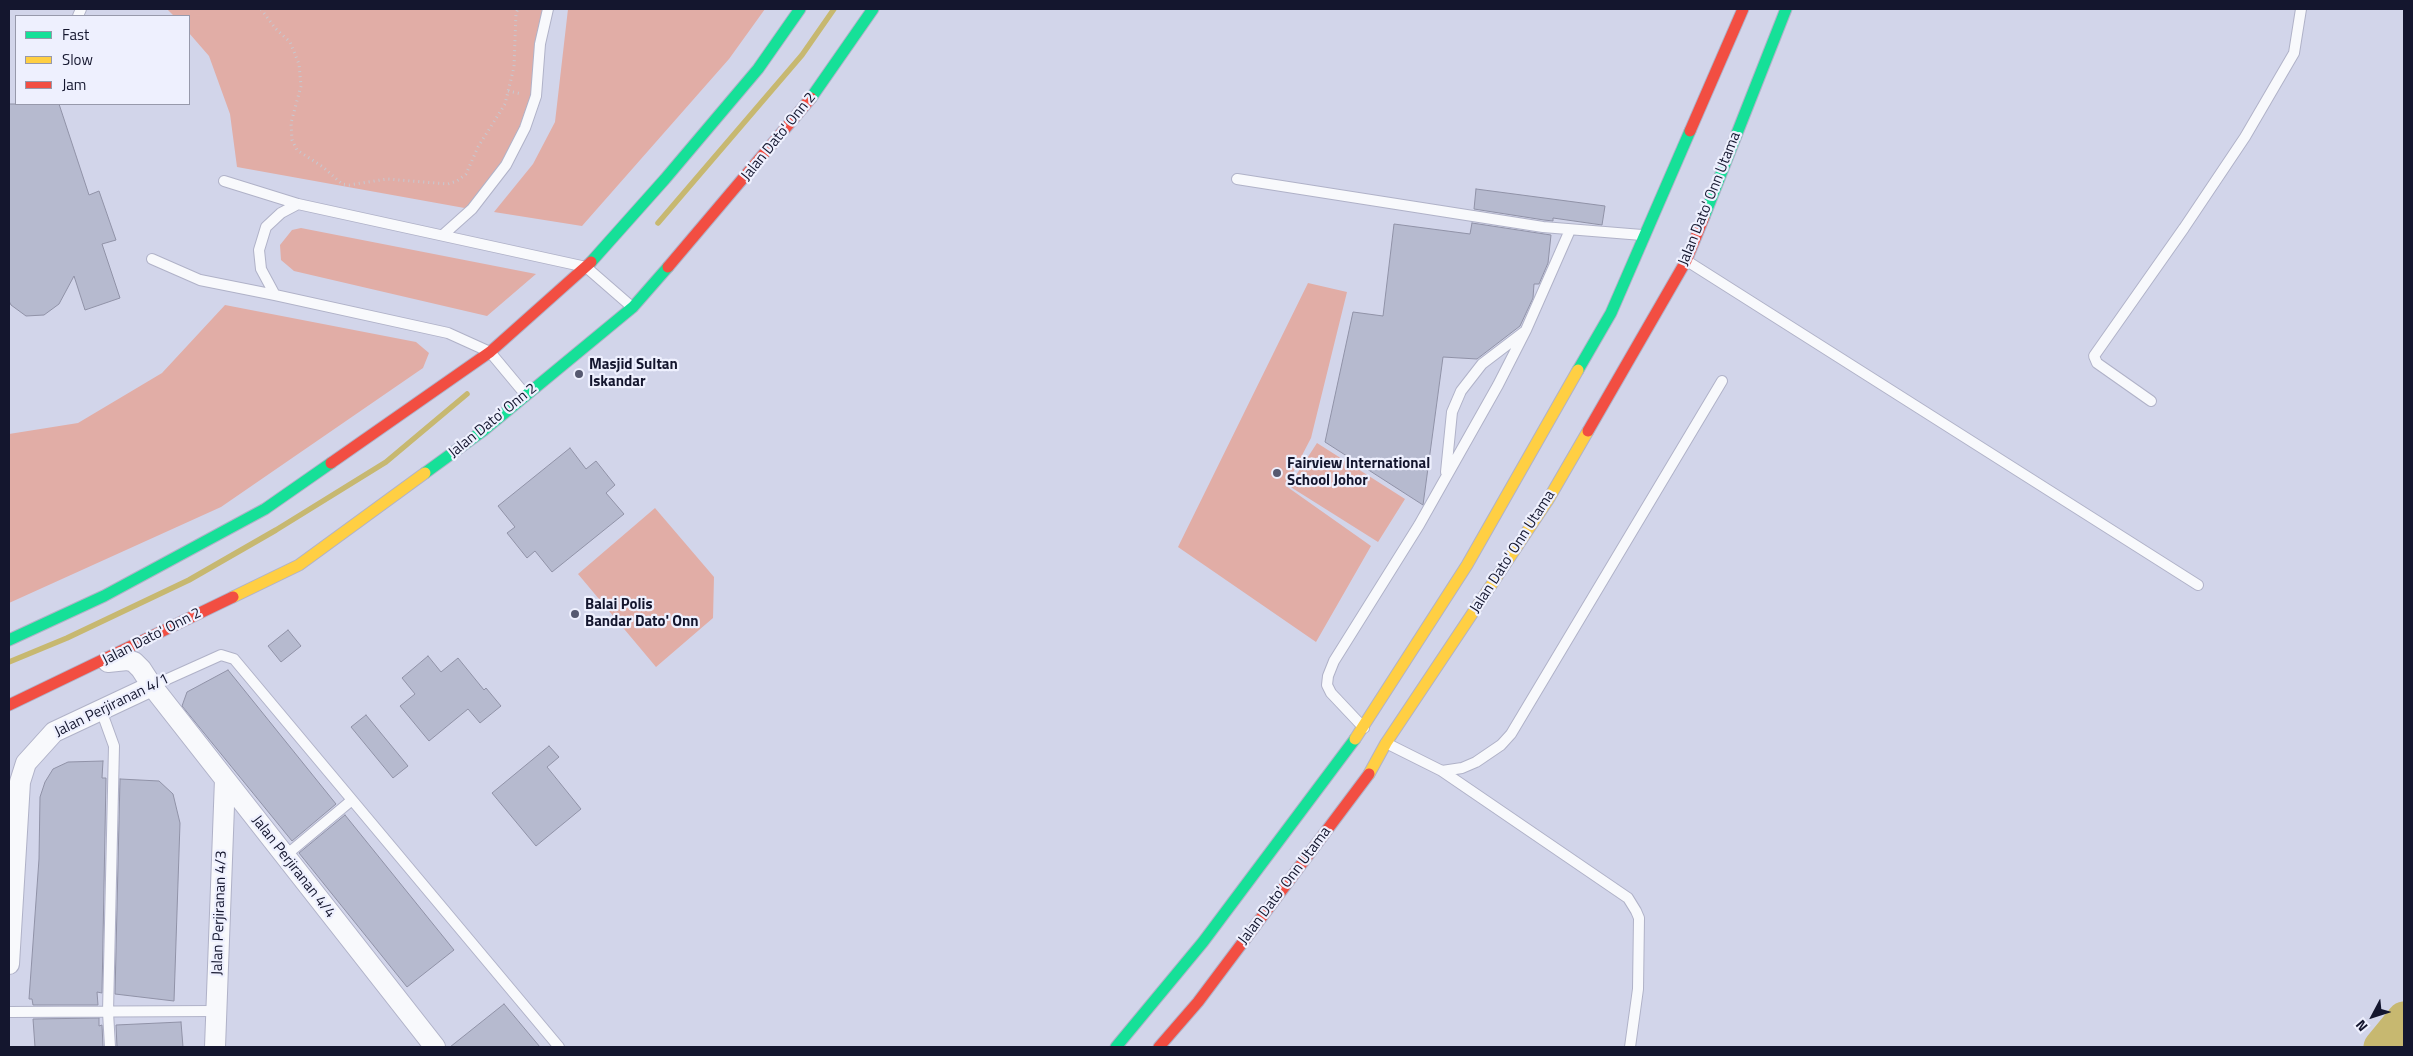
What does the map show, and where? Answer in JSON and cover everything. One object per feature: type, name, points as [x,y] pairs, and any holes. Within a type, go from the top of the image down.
[{"type":"main road","points":[[9,640],[104,596],[265,509],[490,352],[586,267],[665,179],[758,69],[800,9]]},
{"type":"main road","name":"Jalan Dato' Onn 2","points":[[9,705],[98,664],[161,631],[299,565],[484,430],[633,307],[804,109],[873,9]]},
{"type":"main road","name":"Jalan Dato' Onn Utama","points":[[1159,1047],[1198,1002],[1373,769],[1375,736],[1467,565],[1615,315],[1646,235],[1743,9]]},
{"type":"main road","name":"Jalan Dato' Onn Utama","points":[[1116,1047],[1375,736],[1548,500],[1641,328],[1686,261],[1786,9]]},
{"type":"street","points":[[152,686],[148,654],[161,631]]},
{"type":"street","name":"Jalan Perjiranan 4/4","points":[[98,664],[117,660],[134,662],[435,1047]]},
{"type":"street","name":"Jalan Perjiranan 4/1","points":[[9,964],[20,782],[26,763],[54,732],[152,686]]},
{"type":"street","name":"Jalan Perjiranan 4/3","points":[[215,1047],[225,779]]},
{"type":"lane","points":[[444,234],[472,209],[506,165],[525,128],[536,96],[540,44],[548,9]]},
{"type":"lane","points":[[2151,401],[2097,363],[2094,356],[2184,228],[2250,129],[2294,53],[2301,9]]},
{"type":"lane","points":[[1237,179],[1570,230],[1646,235]]},
{"type":"lane","points":[[224,180],[298,204],[444,234],[586,267],[633,307]]},
{"type":"lane","points":[[275,295],[261,269],[259,250],[266,227],[281,213],[298,204]]},
{"type":"lane","points":[[1570,230],[1526,330],[1498,385],[1419,525],[1334,661],[1328,676],[1327,685],[1331,693],[1375,736],[1442,771],[1620,891],[1636,911],[1639,918],[1638,989],[1630,1047]]},
{"type":"lane","points":[[152,259],[200,280],[448,333],[490,352],[525,395]]},
{"type":"lane","points":[[1686,261],[2198,585]]},
{"type":"lane","points":[[1446,476],[1447,444],[1452,412],[1461,391],[1482,364],[1526,330]]},
{"type":"lane","points":[[1442,771],[1462,768],[1476,762],[1496,749],[1511,734],[1722,380]]},
{"type":"lane","name":"Jalan Perjiranan 4/1","points":[[152,686],[221,655],[234,659],[352,800]]},
{"type":"lane","points":[[101,710],[114,746],[108,1012],[110,1047]]},
{"type":"lane","points":[[285,856],[352,800],[559,1047]]},
{"type":"lane","points":[[9,1012],[216,1011]]},
{"type":"path","points":[[261,9],[275,28],[290,42],[299,64],[301,86],[291,123],[292,140],[297,150],[323,167],[342,184],[349,185],[387,179],[448,184],[457,181],[466,174],[478,147],[505,104],[514,67],[516,13],[518,9]]},
{"type":"shaded area","points":[[167,9],[550,9],[528,126],[470,209],[237,167],[230,114],[209,56],[190,34],[190,15],[173,15]]},
{"type":"shaded area","points":[[568,9],[765,9],[729,59],[582,226],[494,212],[533,164],[555,122]]},
{"type":"shaded area","points":[[301,228],[536,274],[487,316],[294,271],[281,260],[280,245],[292,230]]},
{"type":"shaded area","points":[[1308,283],[1347,292],[1311,438],[1286,486],[1371,546],[1316,642],[1178,547]]},
{"type":"shaded area","points":[[225,305],[416,342],[429,353],[423,368],[221,507],[9,603],[9,434],[78,423],[162,373]]},
{"type":"shaded area","points":[[1317,443],[1405,499],[1378,542],[1289,486]]},
{"type":"shaded area","points":[[655,508],[714,577],[713,618],[656,667],[578,574]]},
{"type":"building","points":[[9,104],[59,105],[89,195],[99,191],[116,240],[102,244],[120,298],[85,310],[74,276],[59,304],[44,315],[26,316],[11,305],[9,301]]},
{"type":"building","points":[[1476,189],[1605,206],[1602,225],[1553,218],[1553,221],[1544,220],[1474,209]]},
{"type":"building","points":[[1472,223],[1551,235],[1548,263],[1539,284],[1534,284],[1533,298],[1520,326],[1477,359],[1443,357],[1423,505],[1325,442],[1353,312],[1383,316],[1394,224],[1470,234]]},
{"type":"building","points":[[570,448],[586,469],[596,461],[615,485],[606,493],[624,514],[552,572],[535,551],[527,558],[507,533],[515,527],[498,506]]},
{"type":"building","points":[[288,630],[301,646],[281,662],[268,646]]},
{"type":"building","points":[[428,656],[441,672],[458,658],[484,690],[486,688],[501,706],[480,723],[468,709],[429,741],[400,706],[415,694],[402,678]]},
{"type":"building","points":[[228,670],[336,804],[292,841],[182,706],[187,692]]},
{"type":"building","points":[[366,715],[408,766],[393,778],[351,727]]},
{"type":"building","points":[[549,746],[559,757],[547,767],[581,809],[536,846],[492,793]]},
{"type":"building","points":[[103,761],[102,778],[106,778],[102,993],[97,992],[98,1005],[33,1005],[32,999],[29,999],[39,859],[40,797],[45,782],[53,769],[68,762]]},
{"type":"building","points":[[120,779],[159,781],[173,794],[180,823],[174,1001],[115,994]]},
{"type":"building","points":[[345,815],[454,950],[407,987],[299,853]]},
{"type":"building","points":[[504,1004],[540,1047],[450,1047]]},
{"type":"building","points":[[99,1018],[99,1026],[102,1025],[103,1047],[35,1047],[33,1019]]},
{"type":"building","points":[[181,1022],[183,1047],[117,1047],[116,1025]]},
{"type":"waterway","points":[[658,223],[802,55],[834,9]]},
{"type":"waterway","points":[[9,662],[67,638],[189,580],[276,530],[386,462],[467,394]]},
{"type":"waterway","points":[[2381,1047],[2404,1019]]},
{"type":"traffic: fast","points":[[591,262],[665,179],[758,69],[800,9]]},
{"type":"traffic: fast","points":[[811,98],[873,9]]},
{"type":"traffic: fast","points":[[1704,217],[1786,9]]},
{"type":"traffic: fast","points":[[1578,370],[1611,313],[1690,131]]},
{"type":"traffic: fast","points":[[425,473],[484,430],[633,307],[668,267]]},
{"type":"traffic: fast","points":[[9,640],[104,596],[265,509],[331,463]]},
{"type":"traffic: fast","points":[[1116,1047],[1203,942],[1355,739]]},
{"type":"traffic: slow","points":[[1355,739],[1467,565],[1578,370]]},
{"type":"traffic: slow","points":[[1369,774],[1386,743],[1548,500],[1588,431]]},
{"type":"traffic: slow","points":[[233,597],[299,565],[425,473]]},
{"type":"traffic: jam","points":[[1690,131],[1743,9]]},
{"type":"traffic: jam","points":[[668,267],[811,98]]},
{"type":"traffic: jam","points":[[1588,431],[1686,261],[1704,217]]},
{"type":"traffic: jam","points":[[331,463],[490,352],[591,262]]},
{"type":"traffic: jam","points":[[9,705],[233,597]]},
{"type":"traffic: jam","points":[[1159,1047],[1198,1002],[1369,774]]},
{"type":"place","name":"Masjid Sultan Iskandar","points":[[579,374]]},
{"type":"place","name":"Fairview International School Johor","points":[[1277,473]]},
{"type":"place","name":"Balai Polis Bandar Dato' Onn","points":[[575,614]]}]
